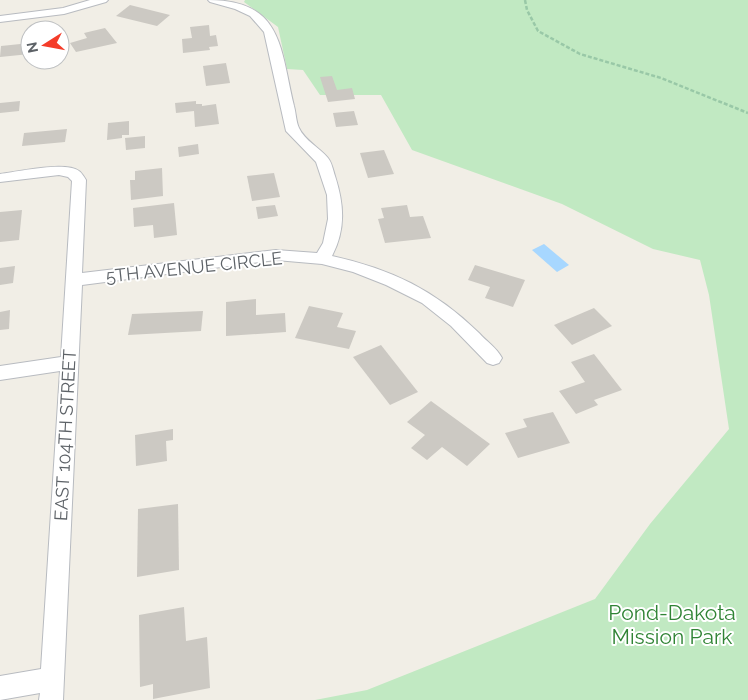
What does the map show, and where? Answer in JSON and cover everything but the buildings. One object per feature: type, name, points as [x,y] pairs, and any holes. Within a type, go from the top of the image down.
[{"type":"street","points":[[0,19],[64,12],[102,0]]},
{"type":"street","points":[[214,0],[247,10],[258,16],[266,23],[270,32],[293,131],[323,161],[334,195],[336,219],[331,244],[322,259]]},
{"type":"street","name":"EAST 104TH STREET","points":[[0,178],[59,171],[73,173],[79,180],[51,689]]},
{"type":"street","name":"5TH AVENUE CIRCLE","points":[[74,280],[276,255],[322,259],[366,270],[392,280],[428,299],[457,322],[493,358]]},
{"type":"street","points":[[0,373],[69,364]]},
{"type":"street","points":[[0,688],[51,689]]},
{"type":"path","points":[[525,0],[527,10],[538,31],[580,54],[661,78],[748,114]]},
{"type":"green space","name":"Pond-Dakota Mission Park","points":[[245,0],[748,0],[748,700],[315,700],[367,690],[595,599],[650,524],[729,429],[709,295],[700,260],[653,249],[562,204],[412,150],[381,95],[320,95],[303,70],[287,69],[278,27],[244,2]]},
{"type":"water","points":[[544,244],[569,265],[557,272],[532,250]]}]
